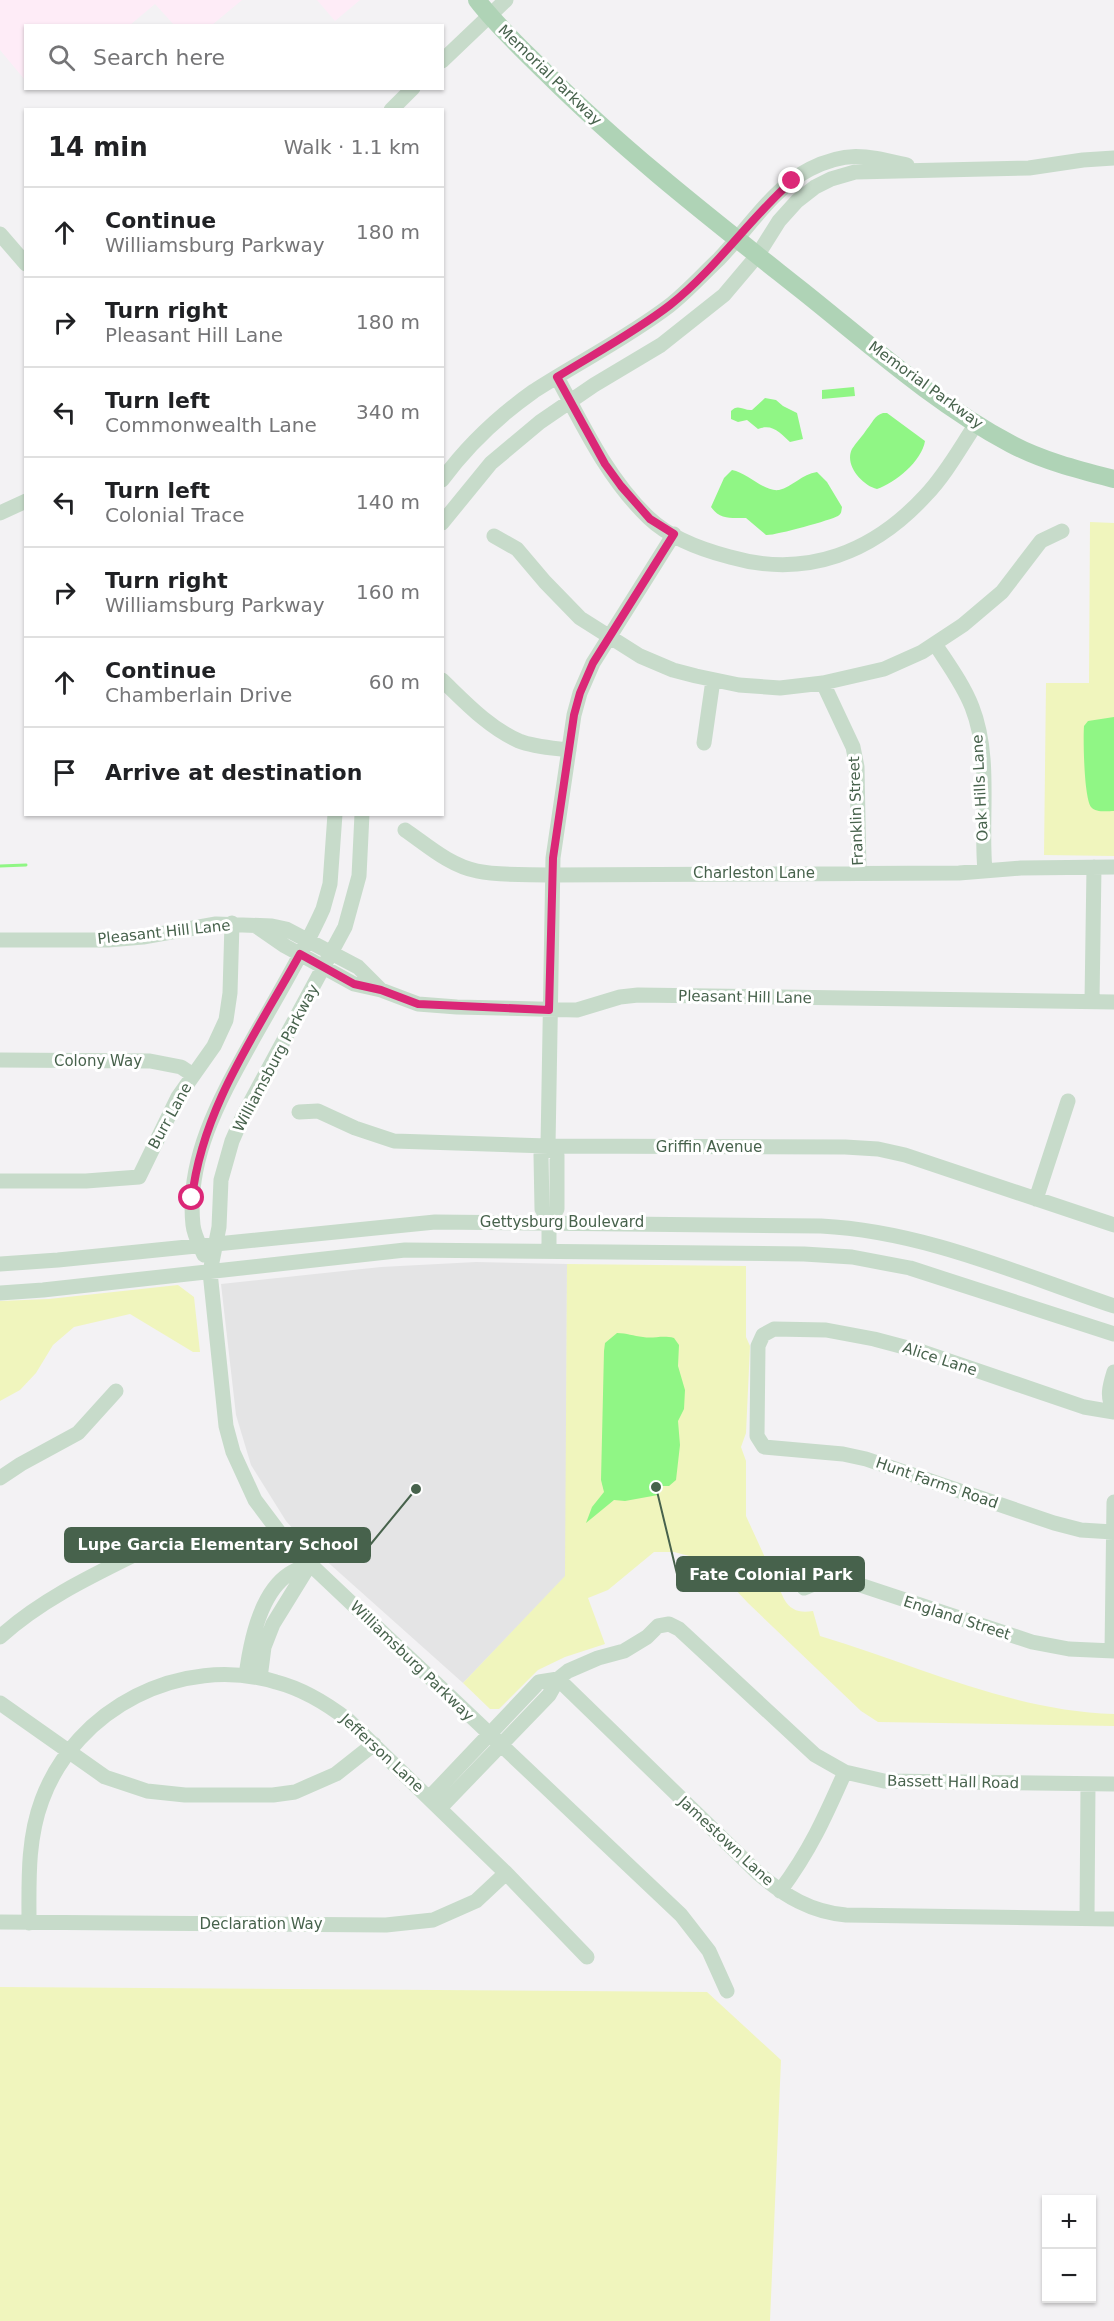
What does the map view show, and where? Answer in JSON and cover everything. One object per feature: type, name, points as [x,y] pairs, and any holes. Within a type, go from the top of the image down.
[{"type":"main road","name":"Memorial Parkway","points":[[477,0],[489,16],[574,101],[736,239],[922,386],[976,424],[1014,445],[1071,468],[1114,479]]},
{"type":"street","points":[[444,59],[506,0]]},
{"type":"street","points":[[393,108],[411,90]]},
{"type":"street","points":[[444,477],[492,426],[532,393],[670,305],[776,195],[808,170],[847,156],[866,155],[927,170]]},
{"type":"street","points":[[444,521],[491,463],[540,422],[661,345],[724,295],[757,256],[779,221],[814,187],[855,172],[1029,168],[1114,158]]},
{"type":"street","points":[[0,234],[24,262]]},
{"type":"street","points":[[557,377],[605,464],[650,519],[705,550],[740,560],[781,566],[812,564],[838,556],[877,538],[900,521],[943,475],[976,424]]},
{"type":"street","points":[[0,513],[24,502]]},
{"type":"street","points":[[494,536],[518,549],[545,582],[580,618],[640,656],[673,670],[714,680],[739,685],[780,688],[823,683],[884,669],[922,652],[963,625],[1002,592],[1041,541],[1062,531]]},
{"type":"street","points":[[549,1251],[549,1222],[542,1209],[541,1155],[548,1146],[552,875],[574,715],[580,693],[593,663],[674,534]]},
{"type":"street","name":"Oak Hills Lane","points":[[935,644],[961,684],[972,708],[981,741],[985,871]]},
{"type":"street","points":[[704,743],[714,680]]},
{"type":"street","points":[[444,682],[503,733],[521,742],[569,750]]},
{"type":"street","name":"Franklin Street","points":[[823,683],[853,747],[855,757],[859,794],[859,873]]},
{"type":"street","name":"Williamsburg Parkway","points":[[208,1245],[193,1228],[192,1198],[199,1157],[207,1129],[218,1103],[323,909],[330,884],[335,816]]},
{"type":"street","name":"Williamsburg Parkway","points":[[362,816],[357,884],[345,927],[333,954],[250,1103],[232,1141],[221,1180],[219,1227],[208,1245],[224,1412],[233,1452],[246,1484],[266,1515],[310,1564],[681,1915],[709,1951],[728,1991]]},
{"type":"street","name":"Charleston Lane","points":[[405,830],[450,861],[477,871],[552,875],[959,873],[1114,867]]},
{"type":"street","points":[[1092,1001],[1094,867]]},
{"type":"street","name":"Pleasant Hill Lane","points":[[0,940],[127,939],[205,925],[232,924],[286,929],[325,968],[354,984],[381,990],[418,1004],[577,1010],[620,997],[638,995],[1114,1002]]},
{"type":"street","name":"Burr Lane","points":[[0,1181],[86,1181],[139,1177],[170,1112],[214,1046],[226,1020],[230,993],[232,924]]},
{"type":"street","name":"Pleasant Hill Lane","points":[[304,947],[333,954],[358,968],[381,990]]},
{"type":"street","name":"Colony Way","points":[[0,1060],[150,1061],[181,1067],[194,1075]]},
{"type":"street","points":[[1036,1199],[1068,1101]]},
{"type":"street","name":"Griffin Avenue","points":[[299,1112],[318,1111],[355,1128],[394,1141],[548,1146],[878,1149],[905,1155],[1114,1225]]},
{"type":"street","name":"Gettysburg Boulevard","points":[[0,1264],[435,1222],[821,1226],[860,1229],[931,1244],[1114,1306]]},
{"type":"street","name":"Gettysburg Boulevard","points":[[0,1293],[405,1250],[804,1254],[866,1259],[910,1268],[1114,1335]]},
{"type":"street","name":"Alice Lane","points":[[760,1444],[757,1436],[758,1346],[763,1335],[774,1329],[826,1330],[874,1338],[1084,1407],[1114,1411]]},
{"type":"street","points":[[1114,1371],[1109,1395],[1109,1402],[1114,1411]]},
{"type":"street","points":[[0,1478],[78,1433],[116,1391]]},
{"type":"street","name":"Hunt Farms Road","points":[[760,1444],[768,1449],[823,1452],[866,1459],[1054,1523],[1082,1530],[1113,1532]]},
{"type":"street","points":[[1113,1652],[1114,1502]]},
{"type":"street","points":[[0,1637],[20,1618],[84,1580],[166,1539]]},
{"type":"street","points":[[253,1677],[251,1641],[267,1601],[288,1575],[310,1564]]},
{"type":"street","name":"England Street","points":[[804,1588],[826,1579],[848,1581],[1032,1642],[1069,1649],[1113,1652]]},
{"type":"street","name":"Bassett Hall Road","points":[[558,1678],[598,1658],[624,1651],[647,1637],[658,1626],[669,1624],[679,1629],[815,1755],[845,1772],[884,1781],[1114,1784]]},
{"type":"street","name":"Jefferson Lane","points":[[29,1923],[30,1855],[34,1826],[42,1800],[52,1778],[92,1726],[126,1701],[149,1689],[174,1681],[204,1676],[253,1677],[290,1686],[321,1701],[348,1720],[506,1873],[587,1957]]},
{"type":"street","points":[[434,1803],[489,1735],[539,1682],[558,1678]]},
{"type":"street","points":[[434,1803],[500,1746],[549,1695],[558,1678]]},
{"type":"street","name":"Jamestown Lane","points":[[558,1678],[759,1874],[780,1891],[811,1909],[837,1914],[1114,1919]]},
{"type":"street","points":[[0,1702],[105,1777],[147,1791],[185,1795],[273,1795],[295,1792],[336,1774],[374,1744]]},
{"type":"street","points":[[780,1891],[801,1863],[814,1840],[845,1772]]},
{"type":"street","points":[[1087,1918],[1088,1784]]},
{"type":"street","name":"Declaration Way","points":[[0,1922],[386,1925],[433,1920],[476,1901],[506,1873]]},
{"type":"shaded area","points":[[0,0],[242,0],[213,24],[173,24],[155,4],[131,24],[24,24],[24,79],[0,50]]},
{"type":"shaded area","points":[[317,0],[360,0],[335,21]]},
{"type":"shaded area","points":[[854,387],[855,396],[822,399],[822,390]]},
{"type":"shaded area","points":[[765,398],[776,400],[797,413],[803,439],[790,442],[772,428],[758,429],[747,420],[738,422],[731,419],[731,411],[734,409],[739,407],[752,410]]},
{"type":"shaded area","points":[[883,413],[887,413],[925,441],[919,456],[907,470],[892,482],[877,489],[871,487],[856,474],[852,468],[850,455],[874,420]]},
{"type":"shaded area","points":[[732,470],[773,490],[779,490],[817,472],[827,482],[842,507],[841,512],[838,516],[814,524],[766,535],[746,518],[722,516],[711,507],[724,478]]},
{"type":"shaded area","points":[[1090,522],[1114,523],[1114,856],[1044,855],[1046,683],[1089,683]]},
{"type":"shaded area","points":[[1114,717],[1114,811],[1099,811],[1091,807],[1085,781],[1084,726],[1088,721]]},
{"type":"shaded area","points":[[476,1262],[567,1264],[566,1576],[463,1683],[304,1541],[286,1521],[251,1465],[236,1415],[221,1284],[381,1267]]},
{"type":"shaded area","points":[[567,1264],[746,1266],[746,1337],[750,1346],[746,1433],[741,1447],[746,1461],[746,1516],[784,1599],[796,1610],[813,1611],[820,1636],[1001,1696],[1038,1705],[1114,1714],[1114,1726],[878,1722],[861,1711],[748,1603],[717,1570],[701,1559],[674,1552],[654,1552],[608,1590],[588,1598],[605,1644],[565,1657],[538,1670],[499,1709],[490,1709],[463,1683],[565,1576]]},
{"type":"shaded area","points":[[178,1285],[194,1297],[200,1352],[193,1352],[130,1314],[74,1327],[53,1345],[36,1373],[20,1390],[0,1401],[0,1301],[49,1299]]},
{"type":"shaded area","points":[[617,1333],[674,1338],[679,1345],[678,1366],[685,1390],[684,1409],[678,1421],[680,1445],[676,1480],[669,1486],[662,1486],[658,1495],[625,1501],[614,1500],[586,1523],[592,1507],[604,1492],[601,1480],[604,1351],[605,1343]]},
{"type":"shaded area","points":[[0,1987],[707,1992],[781,2060],[770,2321],[0,2321]]},
{"type":"waterway","points":[[0,866],[26,865]]},
{"type":"place","name":"Fate Colonial Park","points":[[656,1487]]},
{"type":"place","name":"Lupe Garcia Elementary School","points":[[416,1489]]},
{"type":"route","points":[[192,1198],[199,1157],[212,1114],[300,954],[354,984],[381,990],[418,1004],[549,1010],[553,858],[574,715],[580,693],[593,663],[674,534],[650,519],[621,486],[605,464],[557,377],[670,305],[720,257],[776,195],[792,181]]}]
